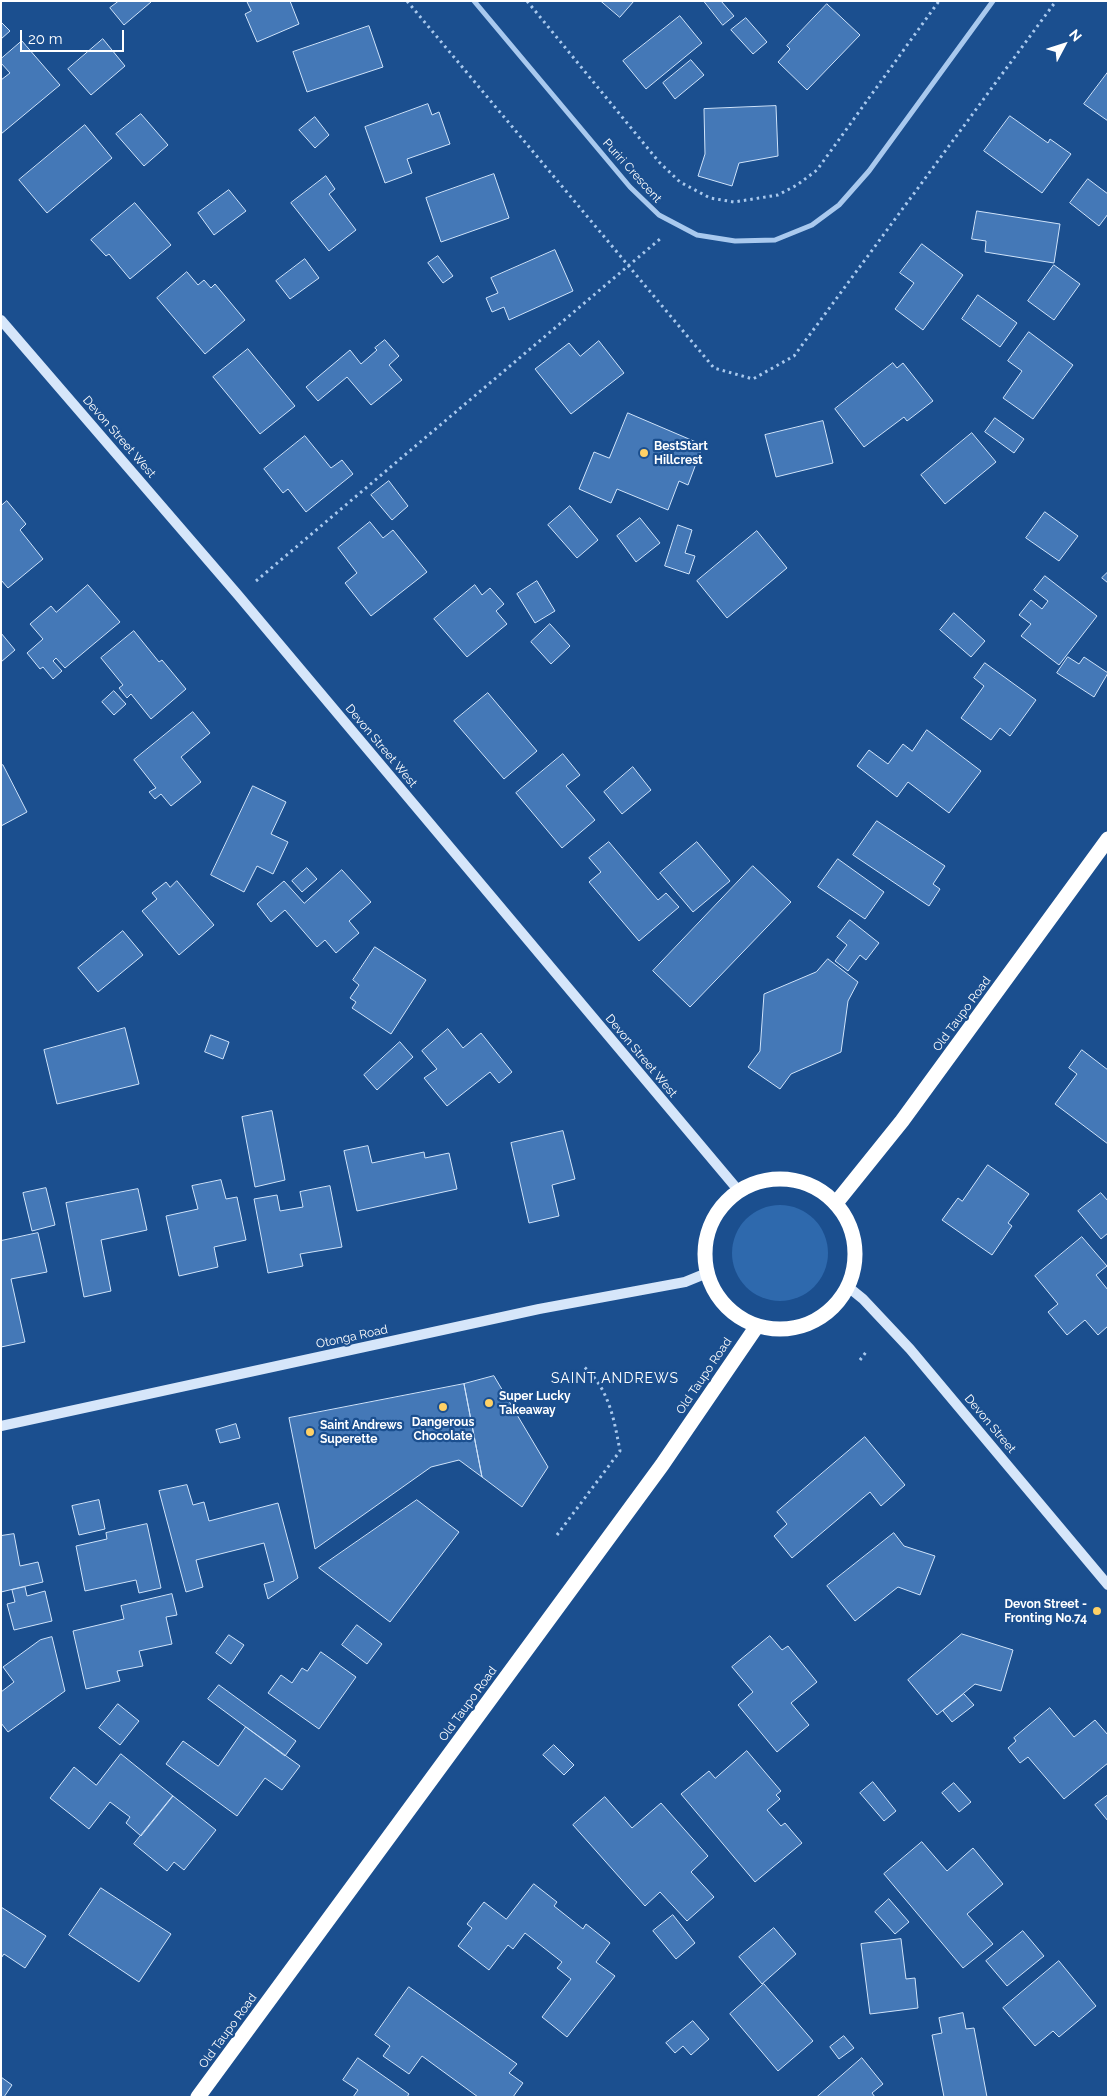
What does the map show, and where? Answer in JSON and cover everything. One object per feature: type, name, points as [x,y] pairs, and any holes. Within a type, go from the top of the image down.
[{"type":"highway","name":"Old Taupo Road","points":[[836,1203],[850,1183],[902,1122],[1108,839]]},
{"type":"highway","points":[[778,1178],[800,1181],[819,1189],[836,1203],[847,1219],[854,1236],[856,1256],[853,1272],[842,1296],[826,1314],[805,1326],[781,1330],[757,1326],[740,1318],[725,1306],[714,1290],[707,1273],[704,1249],[709,1226],[721,1206],[738,1190],[757,1181],[778,1178]]},
{"type":"highway","name":"Old Taupo Road","points":[[198,2097],[662,1465],[757,1326]]},
{"type":"main road","name":"Devon Street West","points":[[1,320],[238,596],[738,1190]]},
{"type":"main road","name":"Otonga Road","points":[[1,1426],[539,1309],[685,1282],[707,1273]]},
{"type":"main road","name":"Devon Street","points":[[847,1286],[863,1299],[910,1349],[1108,1585]]},
{"type":"street","name":"Puriri Crescent","points":[[474,1],[630,187],[659,215],[697,235],[735,241],[775,240],[812,225],[839,205],[869,171],[994,1]]},
{"type":"path","points":[[407,1],[714,368],[753,379],[794,356],[1056,1]]},
{"type":"path","points":[[527,1],[659,162],[680,182],[710,198],[734,202],[778,195],[817,170],[939,1]]},
{"type":"path","points":[[238,596],[677,224]]},
{"type":"path","points":[[860,1360],[866,1352]]},
{"type":"path","points":[[557,1535],[620,1451],[608,1398],[592,1374],[583,1366]]},
{"type":"shaded area","points":[[780,1205],[798,1208],[814,1219],[825,1235],[828,1253],[825,1271],[814,1287],[798,1298],[780,1301],[762,1298],[746,1287],[735,1271],[732,1253],[735,1235],[746,1219],[762,1208]]},
{"type":"building","points":[[119,1],[151,2],[124,25],[110,8]]},
{"type":"building","points":[[247,1],[290,1],[299,24],[257,42],[245,14],[251,11]]},
{"type":"building","points":[[601,1],[634,1],[620,17]]},
{"type":"building","points":[[704,1],[721,1],[734,16],[723,25]]},
{"type":"building","points":[[827,4],[860,35],[807,90],[778,62],[790,49],[787,46]]},
{"type":"building","points":[[680,16],[702,43],[646,89],[623,61]]},
{"type":"building","points":[[746,18],[767,42],[753,54],[731,30]]},
{"type":"building","points":[[1,22],[10,31],[1,39]]},
{"type":"building","points":[[369,26],[383,67],[307,92],[293,52]]},
{"type":"building","points":[[103,39],[125,66],[91,95],[68,69]]},
{"type":"building","points":[[22,41],[60,85],[1,134],[1,80],[10,73],[1,63],[1,59]]},
{"type":"building","points":[[691,60],[704,75],[675,99],[663,83]]},
{"type":"building","points":[[1108,72],[1108,121],[1084,104]]},
{"type":"building","points":[[428,104],[432,115],[439,112],[450,144],[407,159],[412,173],[385,183],[365,127]]},
{"type":"building","points":[[776,106],[778,156],[739,163],[732,186],[698,176],[705,154],[704,109]]},
{"type":"building","points":[[141,114],[168,145],[144,166],[116,134]]},
{"type":"building","points":[[1010,116],[1048,143],[1050,139],[1071,154],[1042,193],[984,151]]},
{"type":"building","points":[[315,117],[329,135],[315,148],[299,130]]},
{"type":"building","points":[[85,125],[112,158],[47,213],[19,180]]},
{"type":"building","points":[[494,174],[509,218],[441,242],[426,198]]},
{"type":"building","points":[[326,176],[335,189],[329,194],[356,230],[329,251],[291,203]]},
{"type":"building","points":[[1088,179],[1108,194],[1108,214],[1099,226],[1070,203]]},
{"type":"building","points":[[229,190],[246,211],[214,235],[198,213]]},
{"type":"building","points":[[135,203],[171,245],[130,279],[109,254],[106,256],[91,240]]},
{"type":"building","points":[[977,211],[1060,224],[1054,263],[985,252],[986,241],[972,239]]},
{"type":"building","points":[[922,244],[963,275],[923,330],[895,309],[914,283],[900,273]]},
{"type":"building","points":[[555,250],[573,291],[509,320],[504,307],[492,312],[486,298],[498,293],[491,278]]},
{"type":"building","points":[[438,256],[453,276],[443,283],[428,263]]},
{"type":"building","points":[[305,259],[319,278],[290,299],[276,281]]},
{"type":"building","points":[[1054,265],[1080,284],[1054,320],[1028,301]]},
{"type":"building","points":[[187,272],[198,285],[204,280],[211,288],[215,284],[245,320],[205,354],[157,298]]},
{"type":"building","points":[[978,295],[1017,323],[1000,347],[962,319]]},
{"type":"building","points":[[1029,332],[1073,365],[1033,419],[1003,398],[1022,371],[1008,361]]},
{"type":"building","points":[[385,340],[399,356],[389,365],[402,380],[371,405],[347,377],[318,401],[306,387],[350,350],[361,364]]},
{"type":"building","points":[[599,341],[624,373],[571,414],[535,369],[569,343],[580,356]]},
{"type":"building","points":[[248,349],[295,406],[260,434],[213,377]]},
{"type":"building","points":[[893,363],[897,368],[903,363],[933,401],[907,421],[904,417],[864,447],[835,409]]},
{"type":"building","points":[[628,413],[703,445],[688,485],[679,481],[668,510],[617,489],[611,503],[579,489],[594,452],[609,458]]},
{"type":"building","points":[[995,418],[1024,439],[1014,453],[985,432]]},
{"type":"building","points":[[823,421],[833,463],[776,477],[765,435]]},
{"type":"building","points":[[972,433],[996,462],[945,504],[921,475]]},
{"type":"building","points":[[305,436],[331,468],[342,460],[353,474],[306,512],[288,489],[283,493],[264,469]]},
{"type":"building","points":[[389,481],[408,506],[392,520],[371,495]]},
{"type":"building","points":[[7,501],[26,524],[20,530],[43,559],[8,588],[1,580],[1,506]]},
{"type":"building","points":[[570,506],[598,540],[577,558],[548,525]]},
{"type":"building","points":[[1045,512],[1078,536],[1059,561],[1026,538]]},
{"type":"building","points":[[640,518],[660,543],[636,562],[617,536]]},
{"type":"building","points":[[370,522],[383,538],[393,530],[427,572],[371,616],[345,583],[357,573],[338,548]]},
{"type":"building","points":[[678,525],[692,530],[685,553],[695,556],[689,574],[665,566]]},
{"type":"building","points":[[757,531],[787,568],[727,618],[697,581]]},
{"type":"building","points":[[1108,572],[1108,583],[1102,578]]},
{"type":"building","points":[[1045,576],[1097,616],[1059,665],[1021,636],[1031,624],[1019,615],[1031,600],[1042,609],[1048,601],[1034,590]]},
{"type":"building","points":[[537,581],[555,611],[535,623],[517,594]]},
{"type":"building","points":[[88,585],[120,622],[65,668],[56,658],[53,661],[62,671],[53,679],[43,667],[40,669],[27,653],[43,639],[30,624],[51,606],[56,612]]},
{"type":"building","points":[[475,585],[482,595],[490,588],[504,604],[496,611],[507,624],[467,657],[434,619]]},
{"type":"building","points":[[954,613],[985,641],[971,657],[940,630]]},
{"type":"building","points":[[550,624],[570,646],[551,664],[531,642]]},
{"type":"building","points":[[134,631],[159,662],[162,660],[186,689],[151,719],[131,694],[127,698],[119,688],[123,685],[101,658]]},
{"type":"building","points":[[1,633],[15,650],[1,662]]},
{"type":"building","points":[[1068,657],[1079,664],[1084,657],[1108,673],[1094,697],[1057,673]]},
{"type":"building","points":[[985,663],[1036,700],[1010,736],[1000,728],[991,740],[961,718],[984,686],[974,678]]},
{"type":"building","points":[[114,691],[126,704],[114,715],[102,702]]},
{"type":"building","points":[[488,693],[537,751],[504,779],[454,721]]},
{"type":"building","points":[[193,712],[210,733],[181,757],[201,782],[171,806],[161,794],[155,799],[149,792],[156,788],[134,760]]},
{"type":"building","points":[[927,730],[981,771],[949,813],[908,782],[897,797],[857,766],[869,750],[888,764],[903,744],[912,751]]},
{"type":"building","points":[[563,754],[580,775],[566,786],[595,820],[562,848],[516,793]]},
{"type":"building","points":[[3,765],[27,812],[1,826],[1,766]]},
{"type":"building","points":[[633,767],[651,790],[622,814],[604,792]]},
{"type":"building","points":[[253,786],[286,802],[271,834],[288,842],[273,874],[257,866],[244,892],[211,875]]},
{"type":"building","points":[[877,821],[945,866],[933,884],[940,889],[929,906],[853,855]]},
{"type":"building","points":[[609,842],[658,900],[666,893],[679,907],[639,941],[589,882],[601,872],[589,858]]},
{"type":"building","points":[[697,842],[730,881],[693,912],[660,873]]},
{"type":"building","points":[[838,859],[884,892],[865,919],[818,887]]},
{"type":"building","points":[[753,866],[791,902],[690,1007],[653,971]]},
{"type":"building","points":[[307,868],[317,879],[302,892],[292,881]]},
{"type":"building","points":[[342,870],[371,902],[349,921],[359,933],[336,953],[325,940],[317,947],[285,910],[271,922],[257,904],[284,881],[304,903]]},
{"type":"building","points":[[177,881],[214,925],[179,955],[142,911],[157,899],[152,893],[166,882],[170,887]]},
{"type":"building","points":[[850,920],[879,943],[866,960],[860,955],[848,971],[835,961],[847,945],[837,937]]},
{"type":"building","points":[[123,931],[143,955],[98,992],[78,968]]},
{"type":"building","points":[[375,947],[426,980],[391,1034],[352,1008],[356,1002],[350,998],[359,985],[353,980]]},
{"type":"building","points":[[828,959],[858,982],[848,1001],[841,1052],[791,1074],[780,1089],[748,1067],[760,1051],[764,994],[816,972]]},
{"type":"building","points":[[125,1028],[139,1084],[57,1104],[44,1050]]},
{"type":"building","points":[[448,1029],[463,1048],[481,1033],[512,1072],[499,1083],[490,1072],[447,1106],[424,1078],[437,1069],[422,1051]]},
{"type":"building","points":[[211,1035],[229,1042],[223,1059],[205,1052]]},
{"type":"building","points":[[400,1042],[413,1057],[377,1090],[364,1075]]},
{"type":"building","points":[[1082,1050],[1108,1070],[1108,1144],[1055,1104],[1077,1074],[1069,1068]]},
{"type":"building","points":[[272,1111],[285,1180],[255,1187],[242,1117]]},
{"type":"building","points":[[563,1131],[575,1179],[552,1185],[559,1216],[529,1223],[511,1143]]},
{"type":"building","points":[[368,1146],[372,1163],[424,1152],[425,1158],[449,1153],[457,1189],[357,1211],[344,1151]]},
{"type":"building","points":[[988,1165],[1029,1194],[1008,1223],[1012,1226],[992,1255],[942,1220],[958,1198],[962,1201]]},
{"type":"building","points":[[221,1180],[226,1199],[237,1197],[246,1240],[214,1247],[218,1267],[179,1276],[166,1216],[198,1209],[192,1186]]},
{"type":"building","points":[[330,1186],[342,1247],[300,1254],[303,1266],[268,1273],[254,1199],[277,1195],[280,1211],[303,1207],[300,1192]]},
{"type":"building","points":[[46,1188],[55,1225],[32,1231],[23,1193]]},
{"type":"building","points":[[138,1189],[147,1230],[101,1240],[111,1291],[84,1297],[66,1203]]},
{"type":"building","points":[[1101,1193],[1108,1201],[1108,1233],[1101,1239],[1078,1211]]},
{"type":"building","points":[[38,1233],[47,1272],[11,1279],[25,1342],[1,1347],[1,1241]]},
{"type":"building","points":[[1082,1237],[1107,1266],[1096,1275],[1108,1290],[1108,1326],[1098,1335],[1085,1320],[1067,1335],[1048,1312],[1058,1304],[1035,1276]]},
{"type":"building","points":[[494,1376],[548,1467],[522,1507],[482,1477],[464,1384]]},
{"type":"building","points":[[464,1384],[482,1477],[459,1460],[431,1467],[315,1549],[289,1418]]},
{"type":"building","points":[[236,1424],[240,1438],[220,1443],[216,1430]]},
{"type":"building","points":[[865,1437],[905,1485],[881,1506],[870,1492],[792,1558],[774,1536],[787,1524],[777,1512]]},
{"type":"building","points":[[187,1485],[193,1505],[204,1502],[209,1521],[278,1503],[298,1578],[268,1599],[264,1584],[274,1581],[264,1543],[196,1560],[203,1587],[186,1592],[159,1491]]},
{"type":"building","points":[[99,1500],[105,1529],[79,1535],[72,1506]]},
{"type":"building","points":[[417,1500],[459,1532],[390,1622],[319,1568]]},
{"type":"building","points":[[147,1524],[161,1588],[139,1593],[136,1580],[85,1591],[76,1546],[107,1539],[106,1533]]},
{"type":"building","points":[[894,1533],[904,1546],[935,1556],[920,1595],[898,1587],[855,1621],[827,1586]]},
{"type":"building","points":[[14,1534],[20,1566],[38,1562],[43,1582],[1,1592],[1,1536]]},
{"type":"building","points":[[25,1587],[27,1596],[45,1591],[52,1621],[14,1630],[7,1604],[15,1602],[12,1590]]},
{"type":"building","points":[[172,1594],[177,1615],[166,1617],[172,1644],[139,1651],[143,1666],[117,1671],[120,1681],[86,1689],[73,1631],[124,1619],[121,1606]]},
{"type":"building","points":[[357,1625],[382,1644],[367,1664],[342,1645]]},
{"type":"building","points":[[962,1634],[1013,1650],[1001,1691],[975,1684],[937,1715],[908,1680]]},
{"type":"building","points":[[229,1635],[244,1645],[231,1664],[216,1653]]},
{"type":"building","points":[[770,1636],[782,1650],[788,1646],[817,1682],[791,1703],[809,1725],[777,1752],[738,1705],[753,1692],[732,1667]]},
{"type":"building","points":[[52,1637],[65,1691],[8,1732],[1,1723],[1,1692],[14,1682],[3,1667],[40,1640]]},
{"type":"building","points":[[321,1652],[356,1677],[319,1729],[268,1693],[281,1675],[292,1683],[302,1668],[307,1671]]},
{"type":"building","points":[[219,1685],[296,1741],[285,1756],[208,1699]]},
{"type":"building","points":[[964,1694],[974,1705],[952,1722],[943,1711]]},
{"type":"building","points":[[118,1704],[139,1721],[120,1745],[99,1728]]},
{"type":"building","points":[[1050,1708],[1074,1737],[1095,1720],[1108,1735],[1108,1763],[1064,1799],[1028,1757],[1020,1763],[1008,1748],[1016,1741],[1014,1738]]},
{"type":"building","points":[[246,1727],[300,1766],[282,1790],[265,1778],[237,1816],[166,1764],[183,1741],[218,1766]]},
{"type":"building","points":[[554,1745],[574,1765],[564,1775],[543,1755]]},
{"type":"building","points":[[747,1751],[781,1791],[776,1795],[780,1799],[767,1810],[781,1826],[785,1823],[802,1843],[755,1882],[681,1794],[709,1771],[715,1778]]},
{"type":"building","points":[[121,1754],[173,1796],[141,1836],[126,1823],[130,1817],[110,1802],[89,1829],[50,1798],[74,1767],[96,1785]]},
{"type":"building","points":[[873,1782],[896,1811],[884,1821],[860,1793]]},
{"type":"building","points":[[954,1783],[971,1802],[959,1812],[942,1793]]},
{"type":"building","points":[[1108,1795],[1108,1821],[1095,1805]]},
{"type":"building","points":[[173,1796],[216,1830],[184,1870],[174,1862],[167,1871],[134,1844]]},
{"type":"building","points":[[605,1797],[632,1828],[661,1803],[708,1856],[691,1872],[714,1897],[687,1921],[660,1892],[645,1906],[573,1825]]},
{"type":"building","points":[[922,1842],[947,1871],[973,1848],[1003,1884],[967,1914],[993,1944],[963,1968],[884,1874]]},
{"type":"building","points":[[534,1884],[557,1902],[554,1906],[583,1929],[586,1924],[610,1943],[596,1962],[615,1976],[567,2037],[542,2017],[571,1979],[557,1968],[562,1962],[525,1933],[513,1949],[508,1945],[489,1970],[458,1946],[472,1928],[467,1924],[484,1902],[506,1919]]},
{"type":"building","points":[[101,1888],[171,1934],[139,1982],[69,1935]]},
{"type":"building","points":[[889,1899],[909,1922],[895,1934],[875,1912]]},
{"type":"building","points":[[1,1907],[46,1936],[25,1968],[4,1954],[1,1958]]},
{"type":"building","points":[[673,1915],[695,1943],[676,1959],[653,1931]]},
{"type":"building","points":[[774,1928],[796,1954],[762,1984],[739,1957]]},
{"type":"building","points":[[1023,1931],[1044,1956],[1007,1986],[986,1961]]},
{"type":"building","points":[[901,1939],[906,1979],[915,1978],[918,2008],[870,2014],[861,1944]]},
{"type":"building","points":[[1059,1961],[1096,2006],[1059,2037],[1053,2031],[1035,2046],[1003,2008]]},
{"type":"building","points":[[764,1984],[813,2041],[778,2071],[730,2014]]},
{"type":"building","points":[[409,1987],[517,2064],[509,2073],[523,2083],[513,2097],[478,2097],[422,2056],[409,2074],[383,2056],[390,2046],[375,2035]]},
{"type":"building","points":[[963,2013],[966,2029],[974,2028],[987,2097],[944,2097],[932,2035],[942,2033],[939,2018]]},
{"type":"building","points":[[693,2021],[709,2039],[691,2055],[683,2046],[675,2053],[666,2043]]},
{"type":"building","points":[[844,2036],[854,2048],[839,2059],[830,2047]]},
{"type":"building","points":[[358,2058],[409,2094],[407,2097],[353,2097],[358,2090],[343,2080]]},
{"type":"building","points":[[862,2058],[883,2084],[872,2093],[875,2097],[817,2097]]},
{"type":"building","points":[[1,2077],[12,2085],[4,2097],[1,2097]]},
{"type":"place","name":"BestStart Hillcrest","points":[[644,453]]},
{"type":"place","name":"Super Lucky Takeaway","points":[[489,1403]]},
{"type":"place","name":"Dangerous Chocolate","points":[[443,1407]]},
{"type":"place","name":"Saint Andrews Superette","points":[[310,1432]]},
{"type":"place","name":"Devon Street - Fronting No.74","points":[[1097,1611]]},
{"type":"district","name":"SAINT ANDREWS","points":[[615,1379]]}]
